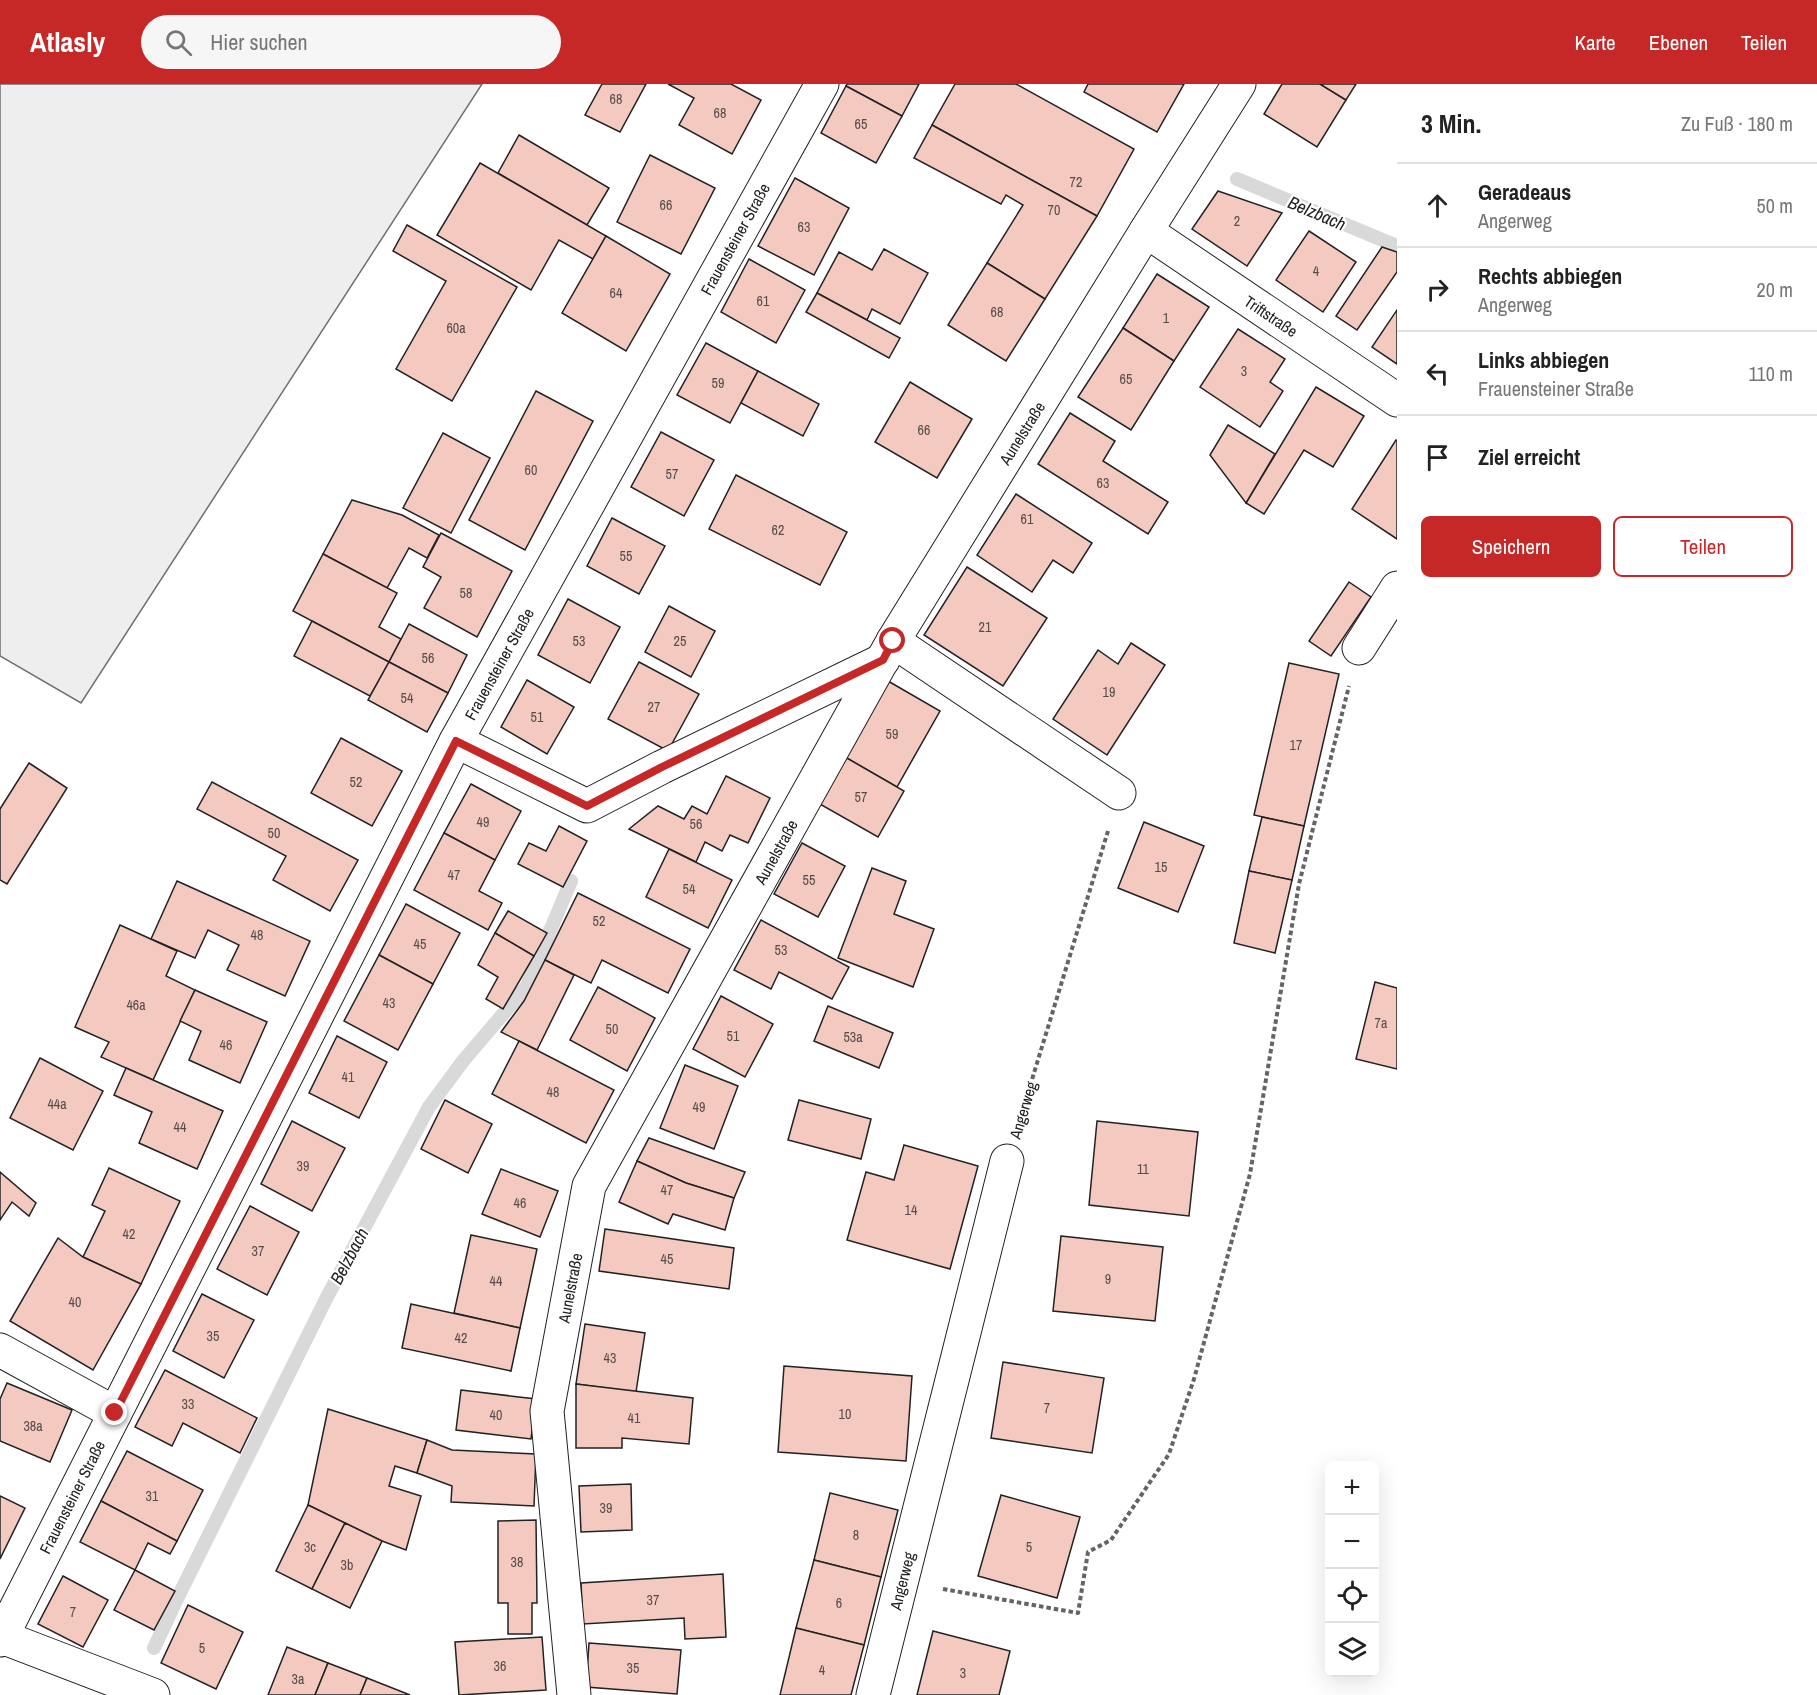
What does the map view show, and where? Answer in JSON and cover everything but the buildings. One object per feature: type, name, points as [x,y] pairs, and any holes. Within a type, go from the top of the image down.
[{"type":"street","name":"Frauensteiner Straße","points":[[1,1638],[456,741],[822,84]]},
{"type":"street","name":"Aunelstraße","points":[[574,1695],[548,1411],[589,1186],[888,651],[1239,84]]},
{"type":"street","name":"Triftstraße","points":[[1146,231],[1397,400]]},
{"type":"street","points":[[1359,648],[1397,588]]},
{"type":"street","points":[[456,741],[587,806],[888,651],[1119,793]]},
{"type":"street","name":"Angerweg","points":[[873,1695],[1007,1161]]},
{"type":"street","points":[[0,1350],[115,1413]]},
{"type":"street","points":[[1,1638],[153,1695]]},
{"type":"path","points":[[902,1581],[1078,1613],[1088,1552],[1111,1540],[1169,1454],[1194,1379],[1250,1174],[1299,884],[1359,648]]},
{"type":"path","name":"Angerweg","points":[[1007,1161],[1119,793]]},
{"type":"shaded area","points":[[0,84],[482,84],[81,703],[0,656]]},
{"type":"waterway","name":"Belzbach","points":[[1237,179],[1397,246]]},
{"type":"waterway","name":"Belzbach","points":[[154,1648],[326,1299],[429,1107],[463,1061],[527,986],[571,881]]},
{"type":"route","points":[[115,1413],[456,741],[587,806],[883,660],[893,641]]}]
